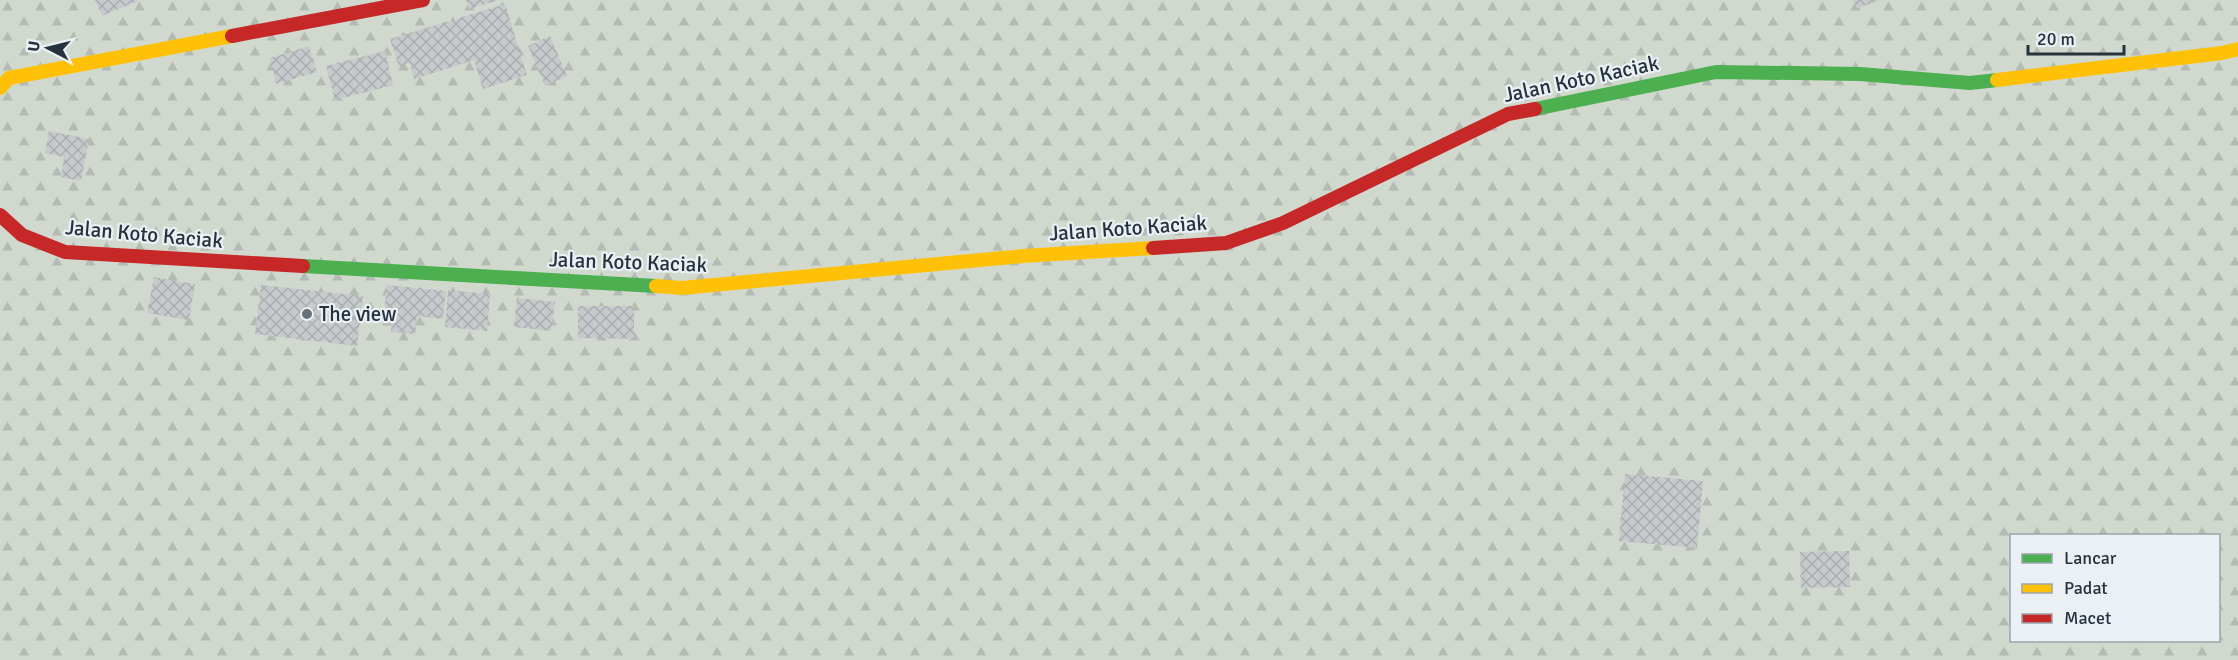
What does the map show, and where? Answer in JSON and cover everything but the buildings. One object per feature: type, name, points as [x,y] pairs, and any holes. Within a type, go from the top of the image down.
[{"type":"street","points":[[0,88],[9,78],[423,0]]},
{"type":"street","name":"Jalan Koto Kaciak","points":[[0,215],[22,235],[65,252],[682,288],[1023,256],[1226,243],[1282,223],[1508,114],[1716,72],[1860,74],[1970,83],[2222,53],[2238,49]]},
{"type":"green space","points":[[0,0],[2238,0],[2238,660],[0,660]]},
{"type":"traffic: fast","points":[[1535,109],[1716,72],[1860,74],[1970,83],[1997,80]]},
{"type":"traffic: fast","points":[[303,266],[656,286]]},
{"type":"traffic: slow","points":[[0,88],[9,78],[232,36]]},
{"type":"traffic: slow","points":[[1997,80],[2222,53],[2238,49]]},
{"type":"traffic: slow","points":[[656,286],[682,288],[1023,256],[1153,248]]},
{"type":"traffic: jam","points":[[232,36],[423,0]]},
{"type":"traffic: jam","points":[[1153,248],[1226,243],[1283,223],[1508,114],[1535,109]]},
{"type":"traffic: jam","points":[[0,215],[22,235],[65,252],[303,266]]},
{"type":"place","name":"The view","points":[[307,314]]}]
